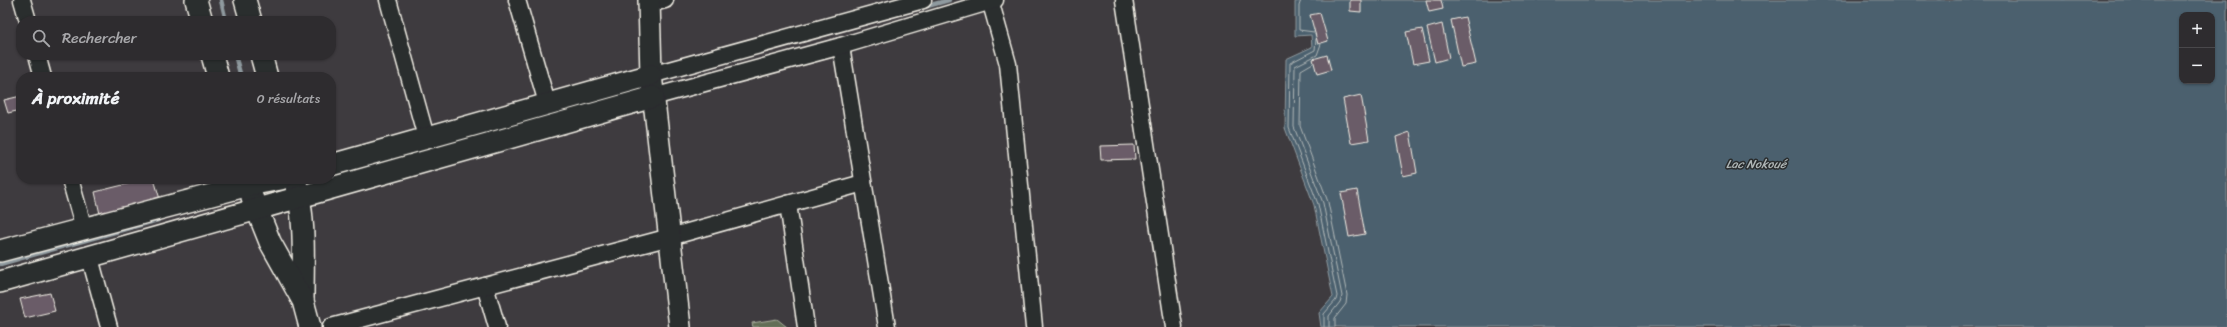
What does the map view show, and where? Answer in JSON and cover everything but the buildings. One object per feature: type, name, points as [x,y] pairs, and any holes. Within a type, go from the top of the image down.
[{"type":"street","points":[[22,0],[27,16]]},
{"type":"street","points":[[196,0],[201,16]]},
{"type":"street","points":[[245,0],[250,16]]},
{"type":"street","points":[[388,0],[426,137]]},
{"type":"street","points":[[517,0],[547,103]]},
{"type":"street","points":[[336,164],[547,103],[923,0]]},
{"type":"street","points":[[336,178],[653,97],[841,46],[992,0],[1008,64],[1034,327]]},
{"type":"street","points":[[1124,0],[1174,327]]},
{"type":"street","points":[[654,1],[651,75],[680,327]]},
{"type":"street","points":[[841,46],[887,327]]},
{"type":"street","points":[[38,60],[42,72]]},
{"type":"street","points":[[213,60],[217,72]]},
{"type":"street","points":[[262,60],[266,72]]},
{"type":"street","points":[[331,327],[670,238],[863,183]]},
{"type":"street","points":[[71,184],[84,229]]},
{"type":"street","points":[[0,250],[84,229],[241,184]]},
{"type":"street","points":[[249,184],[256,210],[270,242],[302,301],[310,327]]},
{"type":"street","points":[[0,282],[90,258],[256,210],[298,188],[314,184]]},
{"type":"street","points":[[298,188],[303,233],[302,301]]},
{"type":"street","points":[[788,204],[806,327]]},
{"type":"street","points":[[90,258],[109,327]]},
{"type":"street","points":[[485,286],[497,327]]},
{"type":"green space","points":[[777,319],[787,327],[753,327],[752,323]]},
{"type":"water","name":"Lac Nokoué","points":[[1304,0],[2227,0],[2227,327],[1321,327],[1319,313],[1333,297],[1314,205],[1285,128],[1286,59],[1312,47],[1311,35],[1295,36],[1295,2]]},
{"type":"waterway","points":[[221,0],[225,16]]},
{"type":"waterway","points":[[924,7],[949,0]]},
{"type":"waterway","points":[[236,60],[240,72]]},
{"type":"waterway","points":[[0,264],[158,220]]}]
